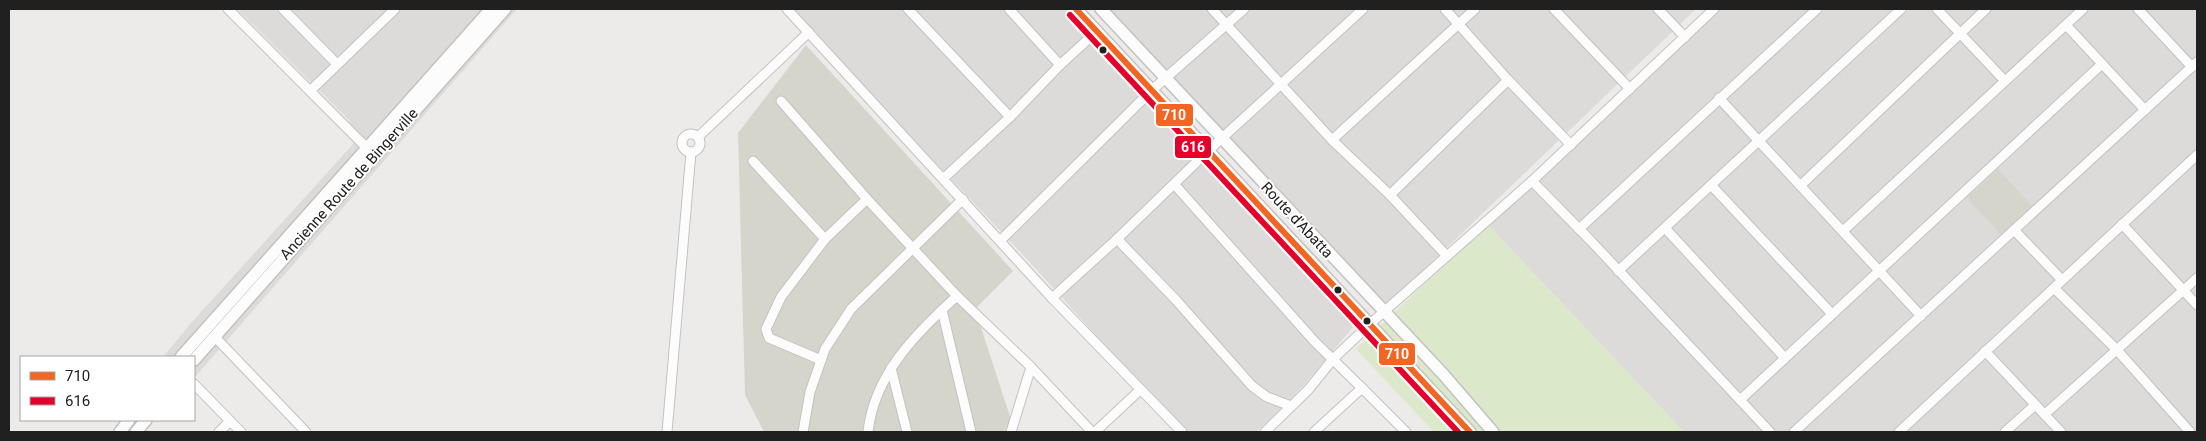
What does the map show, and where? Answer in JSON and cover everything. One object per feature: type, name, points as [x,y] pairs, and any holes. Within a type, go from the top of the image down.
[{"type":"street","points":[[228,9],[368,148]]},
{"type":"street","points":[[310,90],[395,9]]},
{"type":"street","name":"Ancienne Route de Bingerville","points":[[182,356],[491,9]]},
{"type":"street","name":"Ancienne Route de Bingerville","points":[[195,359],[505,9]]},
{"type":"street","points":[[787,9],[964,199],[1052,298],[1182,432]]},
{"type":"street","points":[[908,9],[1010,117]]},
{"type":"street","points":[[1009,9],[1060,65]]},
{"type":"street","name":"Route d'Abatta","points":[[1076,9],[1470,432]]},
{"type":"street","name":"Route d'Abatta","points":[[1100,9],[1166,77],[1221,139],[1443,374],[1493,432]]},
{"type":"street","points":[[1212,9],[1332,140],[1390,195],[1447,256]]},
{"type":"street","points":[[1001,240],[1152,90],[1244,9]]},
{"type":"street","points":[[1052,298],[1117,239],[1209,150],[1363,9]]},
{"type":"street","points":[[1445,9],[1508,80],[1571,145]]},
{"type":"street","points":[[1332,140],[1474,9]]},
{"type":"street","points":[[1554,9],[1630,89]]},
{"type":"street","points":[[1658,9],[1685,37]]},
{"type":"street","points":[[1265,432],[1309,389],[1333,359],[1383,311],[1532,181],[1714,9]]},
{"type":"street","points":[[1579,229],[1817,9]]},
{"type":"street","points":[[1618,271],[1901,9]]},
{"type":"street","points":[[1937,9],[2005,81]]},
{"type":"street","points":[[1800,186],[1986,9]]},
{"type":"street","points":[[1842,231],[2083,9]]},
{"type":"street","points":[[1794,432],[2195,64],[2138,9]]},
{"type":"street","points":[[288,10],[337,64]]},
{"type":"street","points":[[2066,25],[2145,110]]},
{"type":"street","points":[[698,137],[809,32]]},
{"type":"street","points":[[944,178],[1010,117],[1060,65],[1096,32]]},
{"type":"street","points":[[1740,400],[2102,64]]},
{"type":"street","points":[[1390,195],[1508,80]]},
{"type":"street","points":[[1719,98],[1921,316]]},
{"type":"street","points":[[781,101],[868,200],[957,296],[1031,367],[1093,432],[1140,390]]},
{"type":"street","points":[[690,134],[698,137],[701,143],[699,148],[691,152],[684,148],[683,139],[690,134]]},
{"type":"street","points":[[667,432],[691,152]]},
{"type":"street","points":[[1899,432],[2197,155]]},
{"type":"street","points":[[753,162],[824,239]]},
{"type":"street","points":[[1532,181],[1770,432]]},
{"type":"street","points":[[1174,184],[1333,359],[1402,431]]},
{"type":"street","points":[[1711,185],[1832,314]]},
{"type":"street","points":[[803,432],[810,392],[825,349],[851,309],[964,199]]},
{"type":"street","points":[[821,360],[769,338],[766,329],[781,297],[824,239],[868,200]]},
{"type":"street","points":[[2122,224],[2197,305]]},
{"type":"street","points":[[1664,228],[1785,358]]},
{"type":"street","points":[[2014,231],[2062,280]]},
{"type":"street","points":[[1117,239],[1176,300],[1252,386],[1267,397],[1292,406]]},
{"type":"street","points":[[2044,414],[2197,278]]},
{"type":"street","points":[[2054,288],[2117,350],[2190,432]]},
{"type":"street","points":[[868,432],[869,422],[884,378],[909,343],[957,296]]},
{"type":"street","points":[[942,310],[971,432]]},
{"type":"street","points":[[215,337],[306,432]]},
{"type":"street","points":[[1986,352],[2061,432]]},
{"type":"street","points":[[1010,432],[1031,367]]},
{"type":"street","points":[[891,368],[906,432]]},
{"type":"street","points":[[195,385],[241,432]]},
{"type":"street","points":[[1314,432],[1362,388]]},
{"type":"street","points":[[2005,432],[2035,405]]},
{"type":"street","points":[[120,432],[128,421]]},
{"type":"street","points":[[136,432],[145,421]]},
{"type":"street","points":[[219,432],[230,421]]},
{"type":"shaded area","points":[[237,9],[517,9],[195,377],[195,356],[164,356],[191,323],[354,143],[342,130],[350,121]]},
{"type":"shaded area","points":[[790,9],[1076,9],[1324,264],[1364,314],[1304,385],[1256,432],[1184,432],[1025,257]]},
{"type":"shaded area","points":[[1110,9],[1696,9],[1386,306]]},
{"type":"shaded area","points":[[1717,9],[2197,9],[2197,432],[1684,432],[1487,224]]},
{"type":"shaded area","points":[[806,45],[1013,271],[975,309],[1015,432],[764,432],[745,395],[738,133]]},
{"type":"shaded area","points":[[1998,169],[2034,208],[2003,237],[1967,198]]},
{"type":"green space","points":[[1487,224],[1684,432],[1434,432],[1356,349]]},
{"type":"transit line","name":"710","points":[[1076,9],[1470,432]]},
{"type":"transit line","name":"616","points":[[1070,15],[1458,432]]}]
